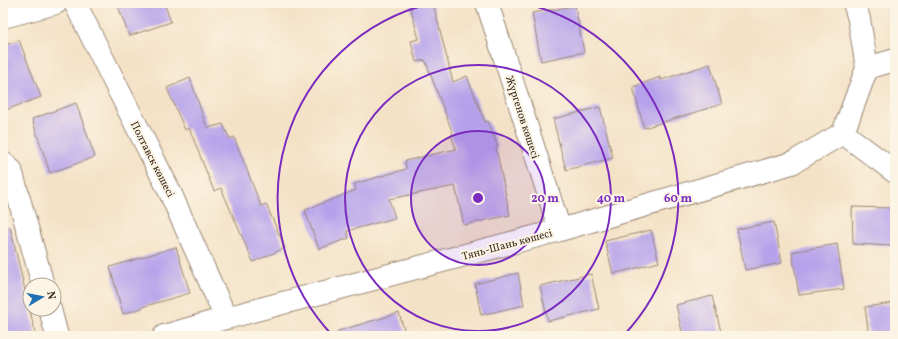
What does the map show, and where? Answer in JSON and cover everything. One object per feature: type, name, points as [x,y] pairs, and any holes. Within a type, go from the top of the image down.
[{"type":"street","points":[[3,17],[56,3]]},
{"type":"street","name":"Полтавск көшесі","points":[[75,3],[169,190],[226,318]]},
{"type":"street","name":"Жүргенов көшесі","points":[[487,3],[560,230]]},
{"type":"street","points":[[854,3],[860,19],[867,68],[843,133],[895,172]]},
{"type":"street","points":[[867,68],[895,60]]},
{"type":"street","name":"Тянь-Шань көшесі","points":[[164,336],[226,318],[560,230],[792,163],[843,133]]},
{"type":"street","points":[[3,163],[11,170],[41,277]]},
{"type":"street","points":[[52,317],[57,336]]},
{"type":"shaded area","points":[[884,3],[895,3],[895,44]]},
{"type":"building","points":[[117,3],[164,3],[171,22],[129,36]]},
{"type":"building","points":[[409,3],[433,3],[453,82],[467,76],[485,122],[488,121],[498,147],[496,148],[510,215],[464,225],[455,186],[389,199],[395,218],[347,231],[349,238],[319,249],[305,210],[356,190],[354,184],[406,169],[405,161],[456,149],[451,135],[453,134],[425,60],[416,62],[411,41],[419,39]]},
{"type":"building","points":[[575,6],[584,52],[541,61],[532,13]]},
{"type":"building","points":[[19,40],[41,97],[3,111],[3,46]]},
{"type":"building","points":[[710,64],[722,104],[644,128],[633,87],[660,77],[661,80]]},
{"type":"building","points":[[190,78],[207,128],[223,124],[230,139],[234,137],[261,206],[266,204],[285,248],[253,262],[221,188],[214,191],[189,128],[185,130],[167,88]]},
{"type":"building","points":[[76,103],[95,157],[50,173],[32,119]]},
{"type":"building","points":[[600,107],[613,158],[566,170],[553,119]]},
{"type":"building","points":[[852,207],[894,208],[892,246],[853,244]]},
{"type":"building","points":[[774,222],[782,263],[745,270],[737,229]]},
{"type":"building","points":[[10,227],[22,277],[22,317],[31,317],[36,336],[3,336],[3,228]]},
{"type":"building","points":[[651,230],[659,262],[613,274],[605,241]]},
{"type":"building","points":[[837,244],[844,289],[799,295],[792,252]]},
{"type":"building","points":[[176,247],[190,293],[123,314],[110,267]]},
{"type":"building","points":[[518,273],[524,305],[481,315],[475,284]]},
{"type":"building","points":[[591,274],[599,309],[548,321],[540,286]]},
{"type":"building","points":[[712,296],[722,336],[683,336],[676,305]]},
{"type":"building","points":[[895,303],[895,336],[869,336],[865,307]]},
{"type":"building","points":[[399,313],[406,336],[338,336],[338,331]]}]
